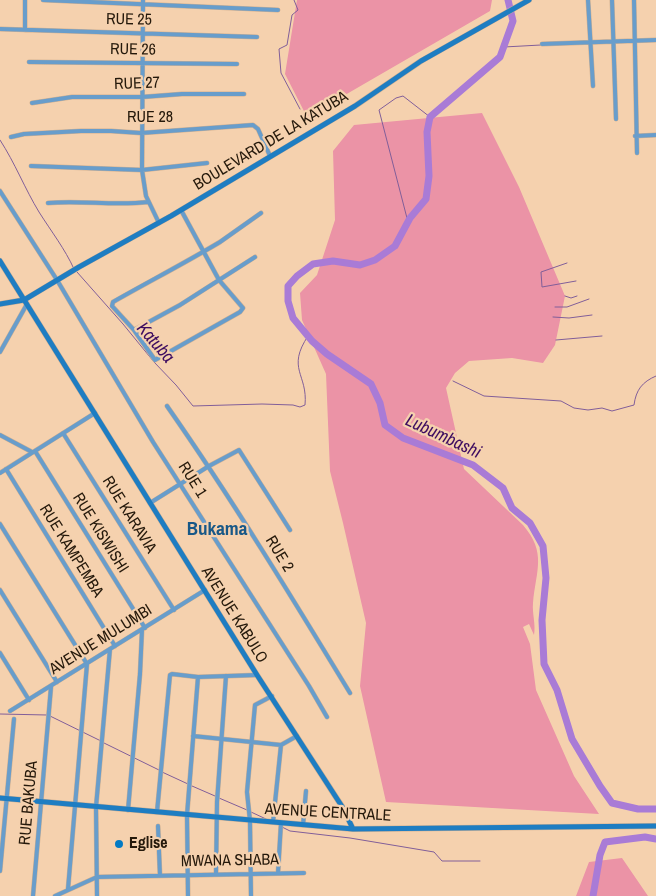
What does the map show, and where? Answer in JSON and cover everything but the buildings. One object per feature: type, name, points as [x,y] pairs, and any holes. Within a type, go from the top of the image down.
[{"type":"street","points":[[25,0],[25,30]]},
{"type":"street","points":[[43,0],[143,2],[278,10]]},
{"type":"street","name":"BOULEVARD DE LA KATUBA","points":[[26,302],[77,268],[181,210],[355,106],[421,61],[529,0]]},
{"type":"street","points":[[588,0],[593,86]]},
{"type":"street","points":[[612,0],[616,119]]},
{"type":"street","points":[[634,0],[637,153]]},
{"type":"street","points":[[143,2],[142,170],[148,202],[158,223]]},
{"type":"street","name":"RUE 25","points":[[0,29],[257,37]]},
{"type":"street","points":[[542,44],[656,40]]},
{"type":"street","name":"RUE 26","points":[[29,62],[237,64]]},
{"type":"street","name":"RUE 27","points":[[32,103],[72,97],[244,94]]},
{"type":"street","name":"RUE 28","points":[[11,137],[24,134],[81,131],[142,133],[253,125],[258,128],[270,156]]},
{"type":"street","points":[[636,136],[656,135]]},
{"type":"street","points":[[30,166],[142,170],[207,163]]},
{"type":"street","name":"RUE 1","points":[[0,191],[57,280],[131,406],[327,717]]},
{"type":"street","points":[[48,203],[123,204],[148,202]]},
{"type":"street","points":[[181,210],[203,252],[219,280],[243,308],[155,360],[134,330],[112,304],[203,252],[220,242],[261,213]]},
{"type":"street","points":[[134,330],[180,305],[255,257]]},
{"type":"street","name":"AVENUE KABULO","points":[[0,261],[257,675],[343,808],[353,829]]},
{"type":"street","points":[[0,304],[26,302]]},
{"type":"street","points":[[0,352],[26,302]]},
{"type":"street","name":"RUE 2","points":[[167,406],[209,466],[262,548],[350,693]]},
{"type":"street","points":[[0,472],[96,413]]},
{"type":"street","name":"RUE KARAVIA","points":[[63,433],[174,610]]},
{"type":"street","points":[[0,434],[33,452]]},
{"type":"street","points":[[150,503],[209,466],[239,450],[290,530]]},
{"type":"street","name":"RUE KISWISHI","points":[[33,452],[143,629]]},
{"type":"street","name":"RUE KAMPEMBA","points":[[6,469],[115,646]]},
{"type":"street","points":[[0,524],[87,664],[68,889]]},
{"type":"street","points":[[0,590],[57,682]]},
{"type":"street","name":"AVENUE MULUMBI","points":[[10,712],[205,590]]},
{"type":"street","points":[[128,810],[143,629]]},
{"type":"street","points":[[97,896],[96,807],[110,649]]},
{"type":"street","points":[[0,653],[29,700]]},
{"type":"street","points":[[157,813],[170,676],[172,674],[198,677],[257,675]]},
{"type":"street","points":[[216,874],[216,818],[226,676]]},
{"type":"street","points":[[188,896],[187,815],[198,677]]},
{"type":"street","name":"RUE BAKUBA","points":[[33,896],[51,687]]},
{"type":"street","points":[[251,896],[250,821],[247,792],[254,704],[272,696]]},
{"type":"street","points":[[0,872],[3,798],[14,719]]},
{"type":"street","points":[[194,736],[281,745],[297,736]]},
{"type":"street","points":[[273,823],[281,745]]},
{"type":"street","points":[[303,825],[306,791]]},
{"type":"street","name":"AVENUE CENTRALE","points":[[3,798],[353,829],[656,826]]},
{"type":"street","points":[[278,873],[281,824]]},
{"type":"street","points":[[158,826],[160,876]]},
{"type":"street","name":"MWANA SHABA","points":[[97,877],[304,873]]},
{"type":"street","points":[[55,896],[97,877]]},
{"type":"shaded area","points":[[297,0],[492,0],[490,11],[307,117],[285,74]]},
{"type":"shaded area","points":[[482,113],[519,187],[565,296],[555,345],[543,363],[512,358],[469,361],[455,373],[446,388],[464,469],[523,525],[535,544],[538,562],[533,603],[534,635],[529,624],[523,627],[530,644],[536,690],[574,776],[599,814],[386,802],[360,686],[366,623],[330,471],[326,374],[302,320],[300,293],[317,275],[335,220],[333,151],[354,125]]},
{"type":"shaded area","points":[[622,858],[648,896],[576,896],[589,862]]},
{"type":"waterway","points":[[294,0],[298,10],[292,15],[287,45],[279,49],[281,73],[300,109]]},
{"type":"waterway","name":"Lubumbashi","points":[[508,0],[513,21],[500,57],[430,117],[427,132],[429,176],[426,199],[410,218],[395,246],[375,260],[360,265],[333,261],[313,264],[297,276],[288,286],[288,301],[293,318],[312,341],[327,354],[371,384],[380,403],[385,425],[403,438],[473,465],[503,488],[512,508],[530,523],[543,546],[546,578],[542,620],[544,664],[557,690],[572,739],[612,803],[638,809],[656,809]]},
{"type":"waterway","points":[[504,47],[541,45]]},
{"type":"waterway","points":[[408,222],[379,110],[396,98],[403,96],[430,117]]},
{"type":"waterway","name":"Katuba","points":[[0,140],[39,212],[74,269]]},
{"type":"waterway","points":[[567,263],[541,272],[542,287],[576,281]]},
{"type":"waterway","name":"Katuba","points":[[77,272],[193,406],[262,404],[300,407],[305,405],[304,386],[298,364],[302,347],[308,336]]},
{"type":"waterway","points":[[565,296],[571,298],[577,296]]},
{"type":"waterway","points":[[555,307],[567,307],[589,299]]},
{"type":"waterway","points":[[553,317],[569,318],[592,315]]},
{"type":"waterway","points":[[556,340],[602,336]]},
{"type":"waterway","points":[[453,381],[484,396],[561,401],[574,408],[588,410],[602,408],[612,411],[634,405],[636,395],[641,387],[656,376]]},
{"type":"waterway","points":[[0,714],[47,715]]},
{"type":"waterway","points":[[50,716],[101,741]]},
{"type":"waterway","points":[[104,743],[159,770]]},
{"type":"waterway","points":[[162,772],[188,784]]},
{"type":"waterway","points":[[192,786],[215,796]]},
{"type":"waterway","points":[[219,798],[247,810]]},
{"type":"waterway","points":[[251,812],[266,819]]},
{"type":"waterway","points":[[282,827],[290,831],[350,838],[434,852],[442,861],[480,861]]},
{"type":"waterway","name":"Lubumbashi","points":[[593,896],[600,855],[605,842],[645,837],[656,839]]},
{"type":"place","name":"Eglise","points":[[119,844]]},
{"type":"district","name":"Bukama","points":[[217,530]]}]
